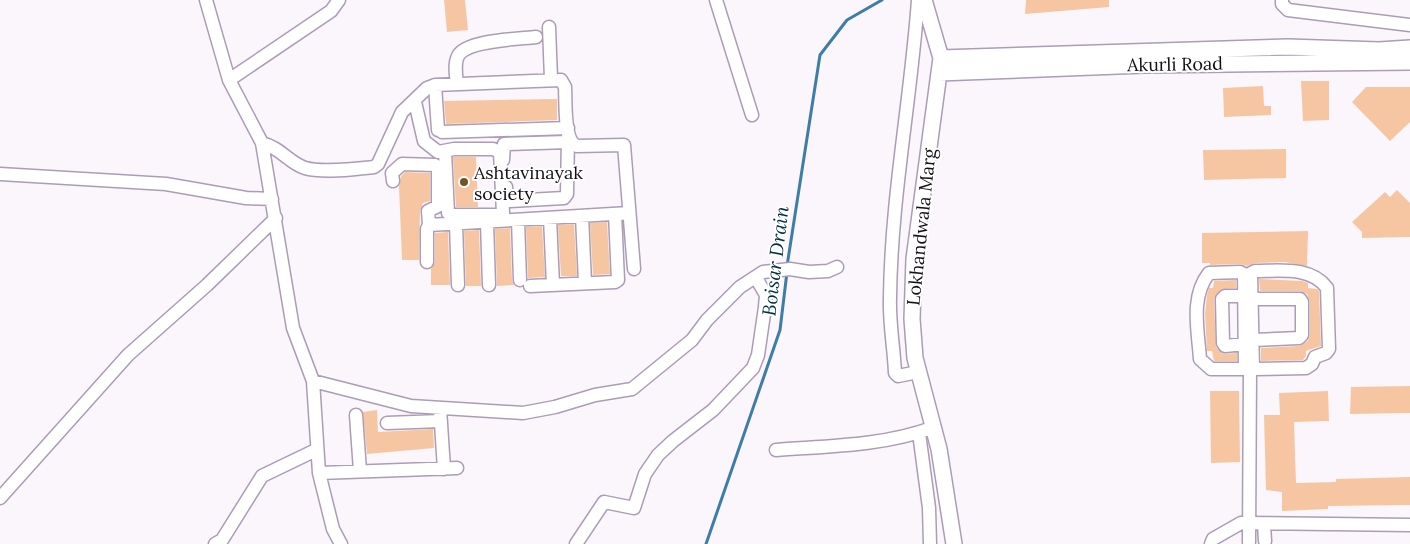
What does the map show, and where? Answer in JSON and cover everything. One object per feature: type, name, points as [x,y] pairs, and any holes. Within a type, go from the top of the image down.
[{"type":"street","points":[[206,0],[229,80],[262,143],[293,328],[313,381],[319,473],[333,529],[341,544]]},
{"type":"street","points":[[229,80],[330,12],[339,0]]},
{"type":"street","points":[[716,0],[752,115]]},
{"type":"street","points":[[918,0],[910,92],[893,226],[890,300],[896,373],[898,376],[918,372]]},
{"type":"street","name":"Lokhandwala Marg","points":[[924,0],[940,65],[912,280],[912,319],[925,430],[939,449],[954,544]]},
{"type":"street","points":[[1282,0],[1282,4],[1288,10],[1410,25]]},
{"type":"street","points":[[549,27],[551,80]]},
{"type":"street","points":[[457,84],[456,67],[458,57],[464,49],[477,45],[536,37]]},
{"type":"street","name":"Akurli Road","points":[[1340,56],[1410,48]]},
{"type":"street","name":"Akurli Road","points":[[940,65],[1288,54],[1410,62]]},
{"type":"street","points":[[262,143],[275,146],[304,168],[374,167],[378,164],[402,112],[415,102],[427,88],[435,85],[561,80],[565,87],[568,136],[567,194],[564,198],[510,201],[507,199],[504,144],[568,136]]},
{"type":"street","points":[[435,85],[440,131],[568,136]]},
{"type":"street","points":[[415,102],[424,141],[440,151],[493,149],[500,152],[503,213],[500,215],[451,215],[448,212],[440,151]]},
{"type":"street","points":[[568,136],[572,144],[577,146],[624,145],[634,269]]},
{"type":"street","points":[[435,165],[440,151]]},
{"type":"street","points":[[393,181],[392,173],[402,164],[435,165]]},
{"type":"street","points":[[428,262],[428,211],[438,206],[438,168],[435,165]]},
{"type":"street","points":[[0,174],[166,184],[246,198],[272,199]]},
{"type":"street","points":[[429,225],[629,213]]},
{"type":"street","points":[[518,220],[525,283],[552,285],[615,282],[618,280],[615,214]]},
{"type":"street","points":[[582,216],[585,283]]},
{"type":"street","points":[[0,498],[128,355],[207,285],[276,218]]},
{"type":"street","points":[[550,218],[552,285]]},
{"type":"street","points":[[487,222],[489,286]]},
{"type":"street","points":[[456,224],[458,285]]},
{"type":"street","points":[[387,423],[412,422],[440,415],[523,413],[632,389],[692,340],[708,320],[740,287],[759,275],[790,269],[809,272],[828,271],[837,267]]},
{"type":"street","points":[[1248,298],[1244,274],[1240,272],[1209,273],[1200,283],[1196,300],[1200,359],[1211,369],[1249,369],[1306,368],[1312,364],[1315,357],[1326,354],[1329,348],[1327,288],[1323,282],[1307,272],[1255,271],[1251,273],[1248,298],[1249,342],[1249,369],[1249,542]]},
{"type":"street","points":[[576,544],[604,502],[634,508],[645,474],[658,456],[673,440],[713,410],[753,368],[758,355],[766,295],[759,275]]},
{"type":"street","points":[[1225,296],[1300,299],[1302,302],[1302,335],[1299,338],[1249,342],[1225,346],[1222,299],[1225,296]]},
{"type":"street","points":[[313,381],[440,415]]},
{"type":"street","points":[[411,406],[412,422]]},
{"type":"street","points":[[356,415],[360,472]]},
{"type":"street","points":[[319,473],[451,469],[440,415]]},
{"type":"street","points":[[776,450],[882,441],[925,430],[930,544]]},
{"type":"street","points":[[215,544],[222,540],[262,476],[316,450]]},
{"type":"street","points":[[1210,544],[1213,539],[1241,523],[1410,525]]},
{"type":"street","points":[[1264,524],[1265,541]]},
{"type":"building","points":[[444,0],[465,0],[468,30],[447,32]]},
{"type":"building","points":[[1026,0],[1109,0],[1109,7],[1025,14]]},
{"type":"building","points":[[1301,81],[1329,81],[1329,120],[1303,121]]},
{"type":"building","points":[[1263,86],[1264,106],[1271,106],[1271,115],[1224,117],[1223,88]]},
{"type":"building","points":[[1366,87],[1410,87],[1410,122],[1390,141],[1352,102]]},
{"type":"building","points":[[557,99],[557,120],[446,124],[444,101]]},
{"type":"building","points":[[1286,149],[1286,178],[1204,180],[1203,150]]},
{"type":"building","name":"Ashtavinayak society","points":[[453,157],[476,157],[478,207],[456,207]]},
{"type":"building","points":[[405,172],[430,173],[430,201],[423,203],[420,211],[419,260],[402,260],[399,186],[401,176]]},
{"type":"building","points":[[1397,190],[1410,203],[1410,237],[1362,238],[1362,232],[1352,222],[1385,192],[1390,197]]},
{"type":"building","points":[[607,222],[610,274],[593,275],[590,223]]},
{"type":"building","points":[[574,224],[577,276],[561,276],[558,225]]},
{"type":"building","points":[[542,226],[545,277],[528,278],[526,227]]},
{"type":"building","points":[[510,228],[512,280],[514,285],[497,286],[495,229]]},
{"type":"building","points":[[479,230],[481,286],[466,286],[464,231]]},
{"type":"building","points":[[1308,231],[1307,266],[1285,262],[1255,263],[1247,266],[1240,264],[1210,265],[1210,263],[1202,263],[1202,233]]},
{"type":"building","points":[[448,232],[450,285],[431,285],[431,269],[435,262],[435,233]]},
{"type":"building","points":[[1259,279],[1302,281],[1308,283],[1308,288],[1319,291],[1321,346],[1306,351],[1306,356],[1303,360],[1261,361],[1261,348],[1299,346],[1308,341],[1310,335],[1310,302],[1307,294],[1300,291],[1260,291]]},
{"type":"building","points":[[1236,280],[1236,288],[1222,289],[1214,299],[1216,347],[1222,354],[1237,353],[1237,361],[1214,361],[1212,351],[1207,351],[1205,314],[1207,295],[1209,288],[1213,288],[1214,281]]},
{"type":"building","points":[[1410,386],[1410,413],[1350,414],[1351,387]]},
{"type":"building","points":[[1210,391],[1239,391],[1240,462],[1211,463]]},
{"type":"building","points":[[1328,391],[1329,421],[1294,422],[1296,483],[1336,482],[1336,479],[1410,477],[1410,505],[1328,506],[1328,509],[1282,511],[1282,492],[1266,490],[1264,415],[1280,415],[1279,393]]},
{"type":"building","points":[[377,410],[378,432],[433,429],[434,448],[367,454],[363,412]]},
{"type":"waterway","name":"Boisar Drain","points":[[787,266],[820,55],[847,20],[882,0]]},
{"type":"waterway","name":"Boisar Drain","points":[[706,544],[780,330],[787,272]]},
{"type":"place","name":"Ashtavinayak society","points":[[464,182]]}]
